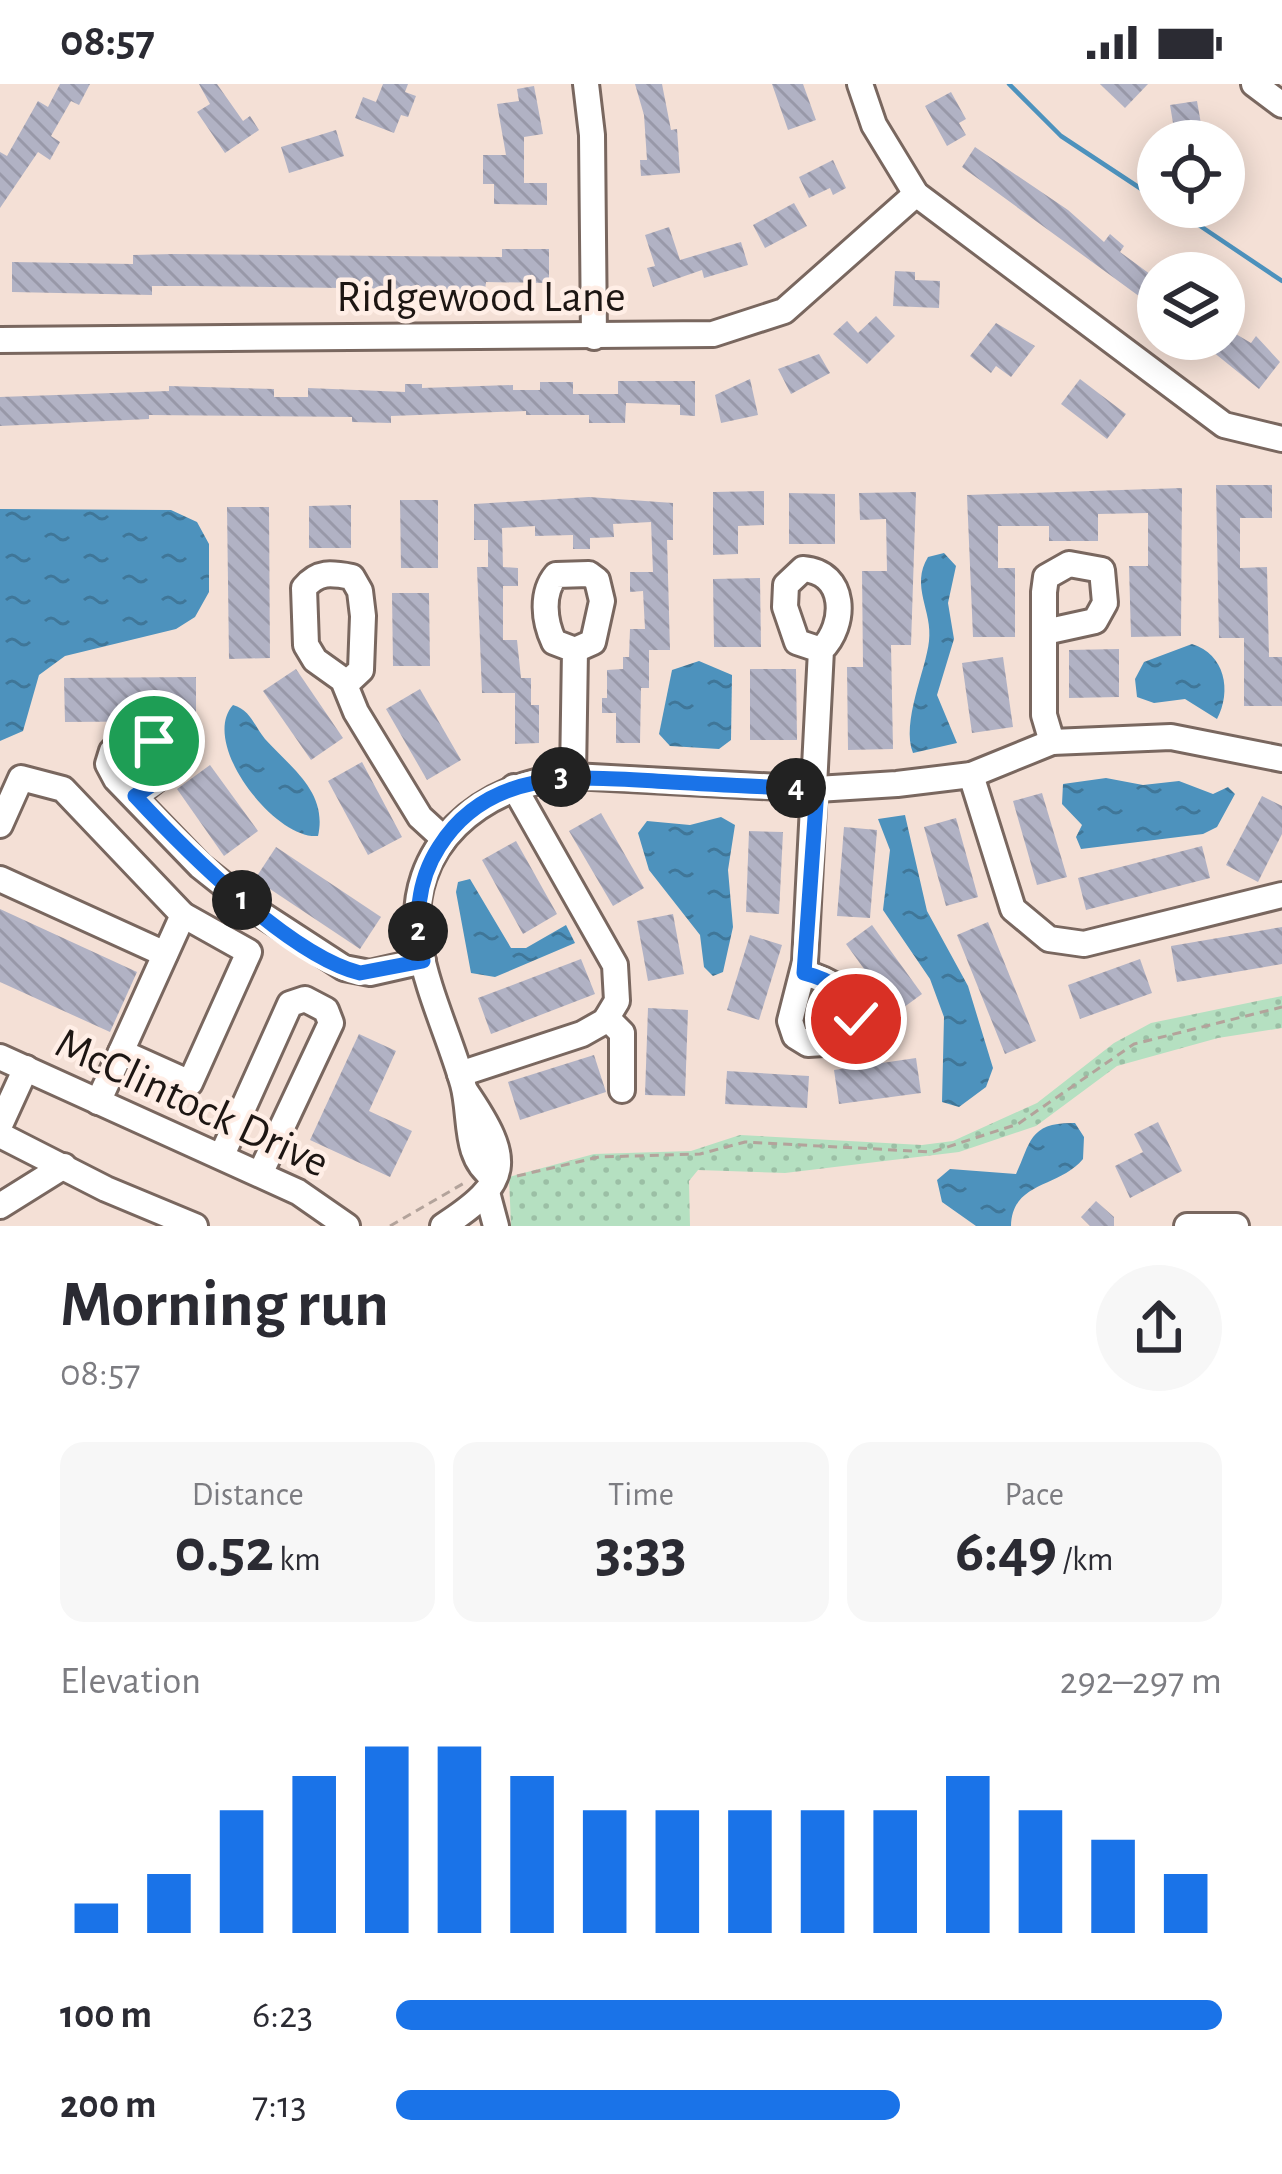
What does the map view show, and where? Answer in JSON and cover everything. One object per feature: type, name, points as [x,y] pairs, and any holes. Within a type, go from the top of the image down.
[{"type":"street","points":[[586,84],[592,135],[594,337]]},
{"type":"street","points":[[860,84],[874,125],[916,194],[1223,424],[1282,439]]},
{"type":"street","points":[[1254,84],[1282,105]]},
{"type":"street","name":"Ridgewood Lane","points":[[0,340],[713,334],[784,310],[916,194]]},
{"type":"street","points":[[1045,632],[1044,715],[1052,742]]},
{"type":"street","points":[[572,776],[575,650]]},
{"type":"street","points":[[804,973],[817,789],[820,650]]},
{"type":"street","points":[[345,685],[420,818],[443,839]]},
{"type":"street","points":[[443,1226],[490,1187],[500,1163],[487,1122],[462,1082],[423,961],[420,896],[443,839],[468,812],[514,787],[572,776],[817,789],[970,775],[1052,742],[1171,737],[1282,759]]},
{"type":"street","points":[[970,775],[1012,909],[1049,939],[1084,944],[1282,896]]},
{"type":"street","points":[[0,825],[21,778],[63,790],[183,915],[250,952],[190,1083],[121,1052]]},
{"type":"street","points":[[462,1082],[582,1034],[607,1018],[616,1001],[615,965],[514,787]]},
{"type":"street","points":[[135,796],[200,866],[258,912],[344,968],[370,973],[423,961]]},
{"type":"street","points":[[0,879],[165,954]]},
{"type":"street","points":[[98,1102],[183,915]]},
{"type":"street","points":[[222,1155],[290,1004],[305,999],[326,1010],[331,1023],[260,1174]]},
{"type":"street","points":[[607,1018],[622,1033],[622,1090]]},
{"type":"street","name":"McClintock Drive","points":[[0,1057],[298,1192],[347,1226]]},
{"type":"street","points":[[26,1068],[0,1130],[64,1166],[195,1226]]},
{"type":"street","points":[[0,1206],[64,1166]]},
{"type":"street","points":[[490,1187],[496,1226]]},
{"type":"street","points":[[1187,1226],[1236,1226]]},
{"type":"path","points":[[390,1226],[474,1179],[490,1187],[599,1157],[700,1154],[745,1142],[932,1152],[1018,1124],[1143,1040],[1282,1007]]},
{"type":"green space","points":[[1282,996],[1282,1028],[1218,1038],[1117,1066],[1036,1126],[959,1152],[785,1173],[698,1170],[689,1181],[690,1226],[511,1226],[509,1177],[594,1154],[691,1151],[740,1135],[922,1145],[953,1141],[1037,1103],[1114,1043],[1151,1023]]},
{"type":"water","points":[[0,509],[171,510],[197,522],[209,544],[209,592],[195,617],[176,629],[65,656],[39,675],[23,731],[0,741]]},
{"type":"water","points":[[944,553],[956,566],[948,603],[954,639],[937,695],[957,743],[913,753],[912,712],[929,641],[921,578],[928,557]]},
{"type":"water","points":[[1192,644],[1212,656],[1222,675],[1224,697],[1217,719],[1185,699],[1154,703],[1137,697],[1135,679],[1144,662]]},
{"type":"water","points":[[699,661],[732,675],[731,740],[719,749],[670,746],[659,734],[672,670]]},
{"type":"water","points":[[233,705],[248,715],[305,782],[318,806],[318,836],[282,823],[247,786],[226,742],[225,722]]},
{"type":"water","points":[[1106,778],[1143,785],[1179,781],[1213,794],[1228,787],[1235,794],[1217,827],[1203,834],[1081,849],[1076,837],[1082,825],[1062,804],[1063,784]]},
{"type":"water","points":[[905,815],[927,911],[968,986],[993,1068],[986,1087],[959,1107],[942,1102],[944,1017],[930,979],[883,910],[890,850],[878,819]]},
{"type":"water","points":[[721,817],[735,825],[728,870],[733,927],[723,972],[713,976],[704,967],[700,935],[649,870],[638,833],[647,821],[690,825]]},
{"type":"water","points":[[470,879],[511,948],[526,948],[566,925],[575,943],[495,977],[471,973],[456,892],[458,882]]},
{"type":"water","points":[[1075,1123],[1084,1137],[1083,1159],[1019,1201],[1011,1226],[976,1226],[942,1202],[937,1180],[950,1169],[1016,1174],[1040,1130]]},
{"type":"building","points":[[60,84],[90,84],[79,105],[71,101],[51,136],[60,142],[50,160],[38,152],[0,208],[0,152],[7,156],[38,101],[48,107]]},
{"type":"building","points":[[199,84],[217,84],[243,121],[250,116],[259,130],[225,153],[197,112],[210,104]]},
{"type":"building","points":[[383,84],[408,84],[405,92],[416,96],[408,117],[401,115],[394,133],[355,118],[363,97],[376,102]]},
{"type":"building","points":[[635,84],[662,84],[671,130],[677,129],[680,173],[641,176],[640,160],[647,160],[644,115]]},
{"type":"building","points":[[772,84],[803,84],[816,120],[788,130]]},
{"type":"building","points":[[1100,84],[1148,84],[1125,108]]},
{"type":"building","points":[[534,86],[543,134],[524,137],[524,183],[547,183],[547,205],[494,204],[494,184],[483,184],[483,155],[506,155],[497,104],[519,101],[517,89]]},
{"type":"building","points":[[951,92],[966,119],[959,123],[966,135],[947,146],[925,106]]},
{"type":"building","points":[[1197,101],[1200,120],[1172,120],[1170,105]]},
{"type":"building","points":[[336,130],[344,156],[289,173],[281,147]]},
{"type":"building","points":[[975,147],[1068,210],[1104,242],[1110,234],[1124,246],[1120,252],[1137,265],[1137,295],[962,167]]},
{"type":"building","points":[[833,160],[846,188],[833,195],[830,188],[809,198],[799,177]]},
{"type":"building","points":[[794,203],[807,226],[765,248],[753,225]]},
{"type":"building","points":[[669,227],[680,260],[741,242],[748,265],[704,278],[702,270],[653,287],[647,268],[655,266],[645,235]]},
{"type":"building","points":[[502,249],[549,249],[549,283],[486,282],[485,290],[152,286],[152,295],[12,292],[12,262],[133,264],[133,255],[173,254],[502,257]]},
{"type":"building","points":[[895,271],[915,272],[915,280],[940,281],[939,308],[893,306]]},
{"type":"building","points":[[876,316],[895,336],[867,364],[833,334],[847,321],[858,333]]},
{"type":"building","points":[[996,323],[1035,346],[1011,377],[996,366],[991,373],[970,356]]},
{"type":"building","points":[[1256,336],[1280,362],[1259,389],[1223,360],[1245,360],[1245,339],[1251,343]]},
{"type":"building","points":[[819,354],[830,373],[791,394],[778,369]]},
{"type":"building","points":[[750,379],[758,415],[721,423],[715,395]]},
{"type":"building","points":[[1080,379],[1126,414],[1107,439],[1061,404]]},
{"type":"building","points":[[618,381],[695,381],[695,416],[680,415],[680,405],[626,403],[625,423],[589,423],[589,415],[526,415],[526,411],[391,416],[391,423],[352,422],[352,417],[149,415],[149,419],[0,426],[0,397],[169,391],[169,386],[274,389],[274,397],[308,397],[308,388],[405,392],[405,384],[422,384],[422,388],[513,385],[513,390],[540,390],[540,382],[573,382],[573,394],[618,394]]},
{"type":"building","points":[[1216,485],[1272,485],[1272,518],[1240,518],[1240,568],[1267,567],[1269,657],[1282,657],[1282,706],[1244,706],[1244,638],[1219,638]]},
{"type":"building","points":[[1182,488],[1181,636],[1131,637],[1129,566],[1148,566],[1148,513],[1098,514],[1098,541],[1049,541],[1049,526],[998,526],[998,568],[1015,568],[1015,637],[973,637],[967,495]]},
{"type":"building","points":[[764,491],[764,525],[738,526],[738,554],[713,555],[713,492]]},
{"type":"building","points":[[916,492],[911,645],[891,645],[893,749],[848,750],[847,667],[863,667],[862,571],[887,571],[886,519],[860,520],[859,493]]},
{"type":"building","points":[[789,493],[835,494],[835,544],[789,544]]},
{"type":"building","points":[[589,497],[673,503],[673,540],[667,540],[670,650],[649,650],[649,688],[641,688],[640,743],[616,743],[616,713],[602,713],[602,698],[607,698],[607,670],[623,669],[623,657],[629,657],[630,629],[645,629],[643,591],[630,592],[630,572],[653,572],[651,522],[613,524],[614,537],[590,538],[590,549],[573,549],[573,535],[535,536],[535,526],[502,528],[503,567],[518,568],[518,586],[503,586],[503,640],[517,640],[521,678],[531,678],[531,705],[539,705],[539,743],[515,744],[515,693],[482,693],[477,567],[488,567],[488,540],[474,540],[474,504]]},
{"type":"building","points":[[400,500],[438,500],[438,568],[401,568]]},
{"type":"building","points":[[351,505],[351,548],[309,548],[309,506]]},
{"type":"building","points":[[227,507],[269,507],[270,658],[229,659]]},
{"type":"building","points":[[760,578],[761,647],[714,647],[713,579]]},
{"type":"building","points":[[392,593],[429,593],[430,666],[393,666]]},
{"type":"building","points":[[1119,649],[1119,697],[1069,698],[1069,650]]},
{"type":"building","points":[[1003,657],[1013,727],[972,733],[962,663]]},
{"type":"building","points":[[296,669],[343,738],[311,760],[263,691]]},
{"type":"building","points":[[750,669],[796,669],[797,740],[750,740]]},
{"type":"building","points":[[196,677],[196,721],[65,722],[64,678]]},
{"type":"building","points":[[420,689],[461,760],[427,780],[386,709]]},
{"type":"building","points":[[362,762],[402,837],[368,855],[328,781]]},
{"type":"building","points":[[210,765],[258,831],[224,856],[177,789]]},
{"type":"building","points":[[1042,793],[1067,877],[1037,885],[1013,801]]},
{"type":"building","points":[[1262,796],[1282,806],[1282,834],[1258,882],[1226,865]]},
{"type":"building","points":[[601,813],[644,888],[613,906],[569,831]]},
{"type":"building","points":[[956,818],[978,897],[946,906],[924,827]]},
{"type":"building","points":[[844,827],[877,830],[870,918],[837,916]]},
{"type":"building","points":[[749,831],[783,832],[779,914],[746,912]]},
{"type":"building","points":[[516,841],[557,914],[523,934],[482,860]]},
{"type":"building","points":[[1202,846],[1210,878],[1086,910],[1078,878]]},
{"type":"building","points":[[276,847],[381,917],[360,949],[255,879]]},
{"type":"building","points":[[0,909],[137,972],[110,1032],[0,982]]},
{"type":"building","points":[[673,914],[684,974],[648,981],[637,921]]},
{"type":"building","points":[[988,922],[1036,1041],[1005,1054],[957,935]]},
{"type":"building","points":[[872,925],[922,994],[896,1013],[846,944]]},
{"type":"building","points":[[1282,927],[1282,964],[1177,982],[1171,946]]},
{"type":"building","points":[[750,935],[782,945],[759,1020],[727,1010]]},
{"type":"building","points":[[581,959],[595,994],[491,1034],[478,998]]},
{"type":"building","points":[[1140,959],[1152,993],[1080,1019],[1068,985]]},
{"type":"building","points":[[648,1008],[688,1010],[685,1096],[645,1095]]},
{"type":"building","points":[[359,1034],[396,1051],[369,1111],[412,1131],[390,1177],[310,1140]]},
{"type":"building","points":[[594,1055],[606,1092],[520,1120],[508,1082]]},
{"type":"building","points":[[916,1058],[921,1093],[839,1104],[834,1070]]},
{"type":"building","points":[[727,1071],[809,1076],[807,1108],[725,1104]]},
{"type":"building","points":[[1158,1122],[1182,1171],[1130,1198],[1115,1166],[1143,1152],[1134,1134]]},
{"type":"building","points":[[1096,1201],[1114,1217],[1114,1226],[1090,1226],[1081,1217]]},
{"type":"waterway","points":[[1009,84],[1061,136],[1137,186]]},
{"type":"waterway","points":[[1203,228],[1282,281]]},
{"type":"route","points":[[154,741],[170,748],[171,767],[156,784],[135,796],[200,866],[258,912],[344,968],[360,973],[423,961],[418,909],[427,869],[457,823],[494,795],[544,778],[572,776],[817,789],[804,973],[834,983],[851,1002],[856,1019]]}]
